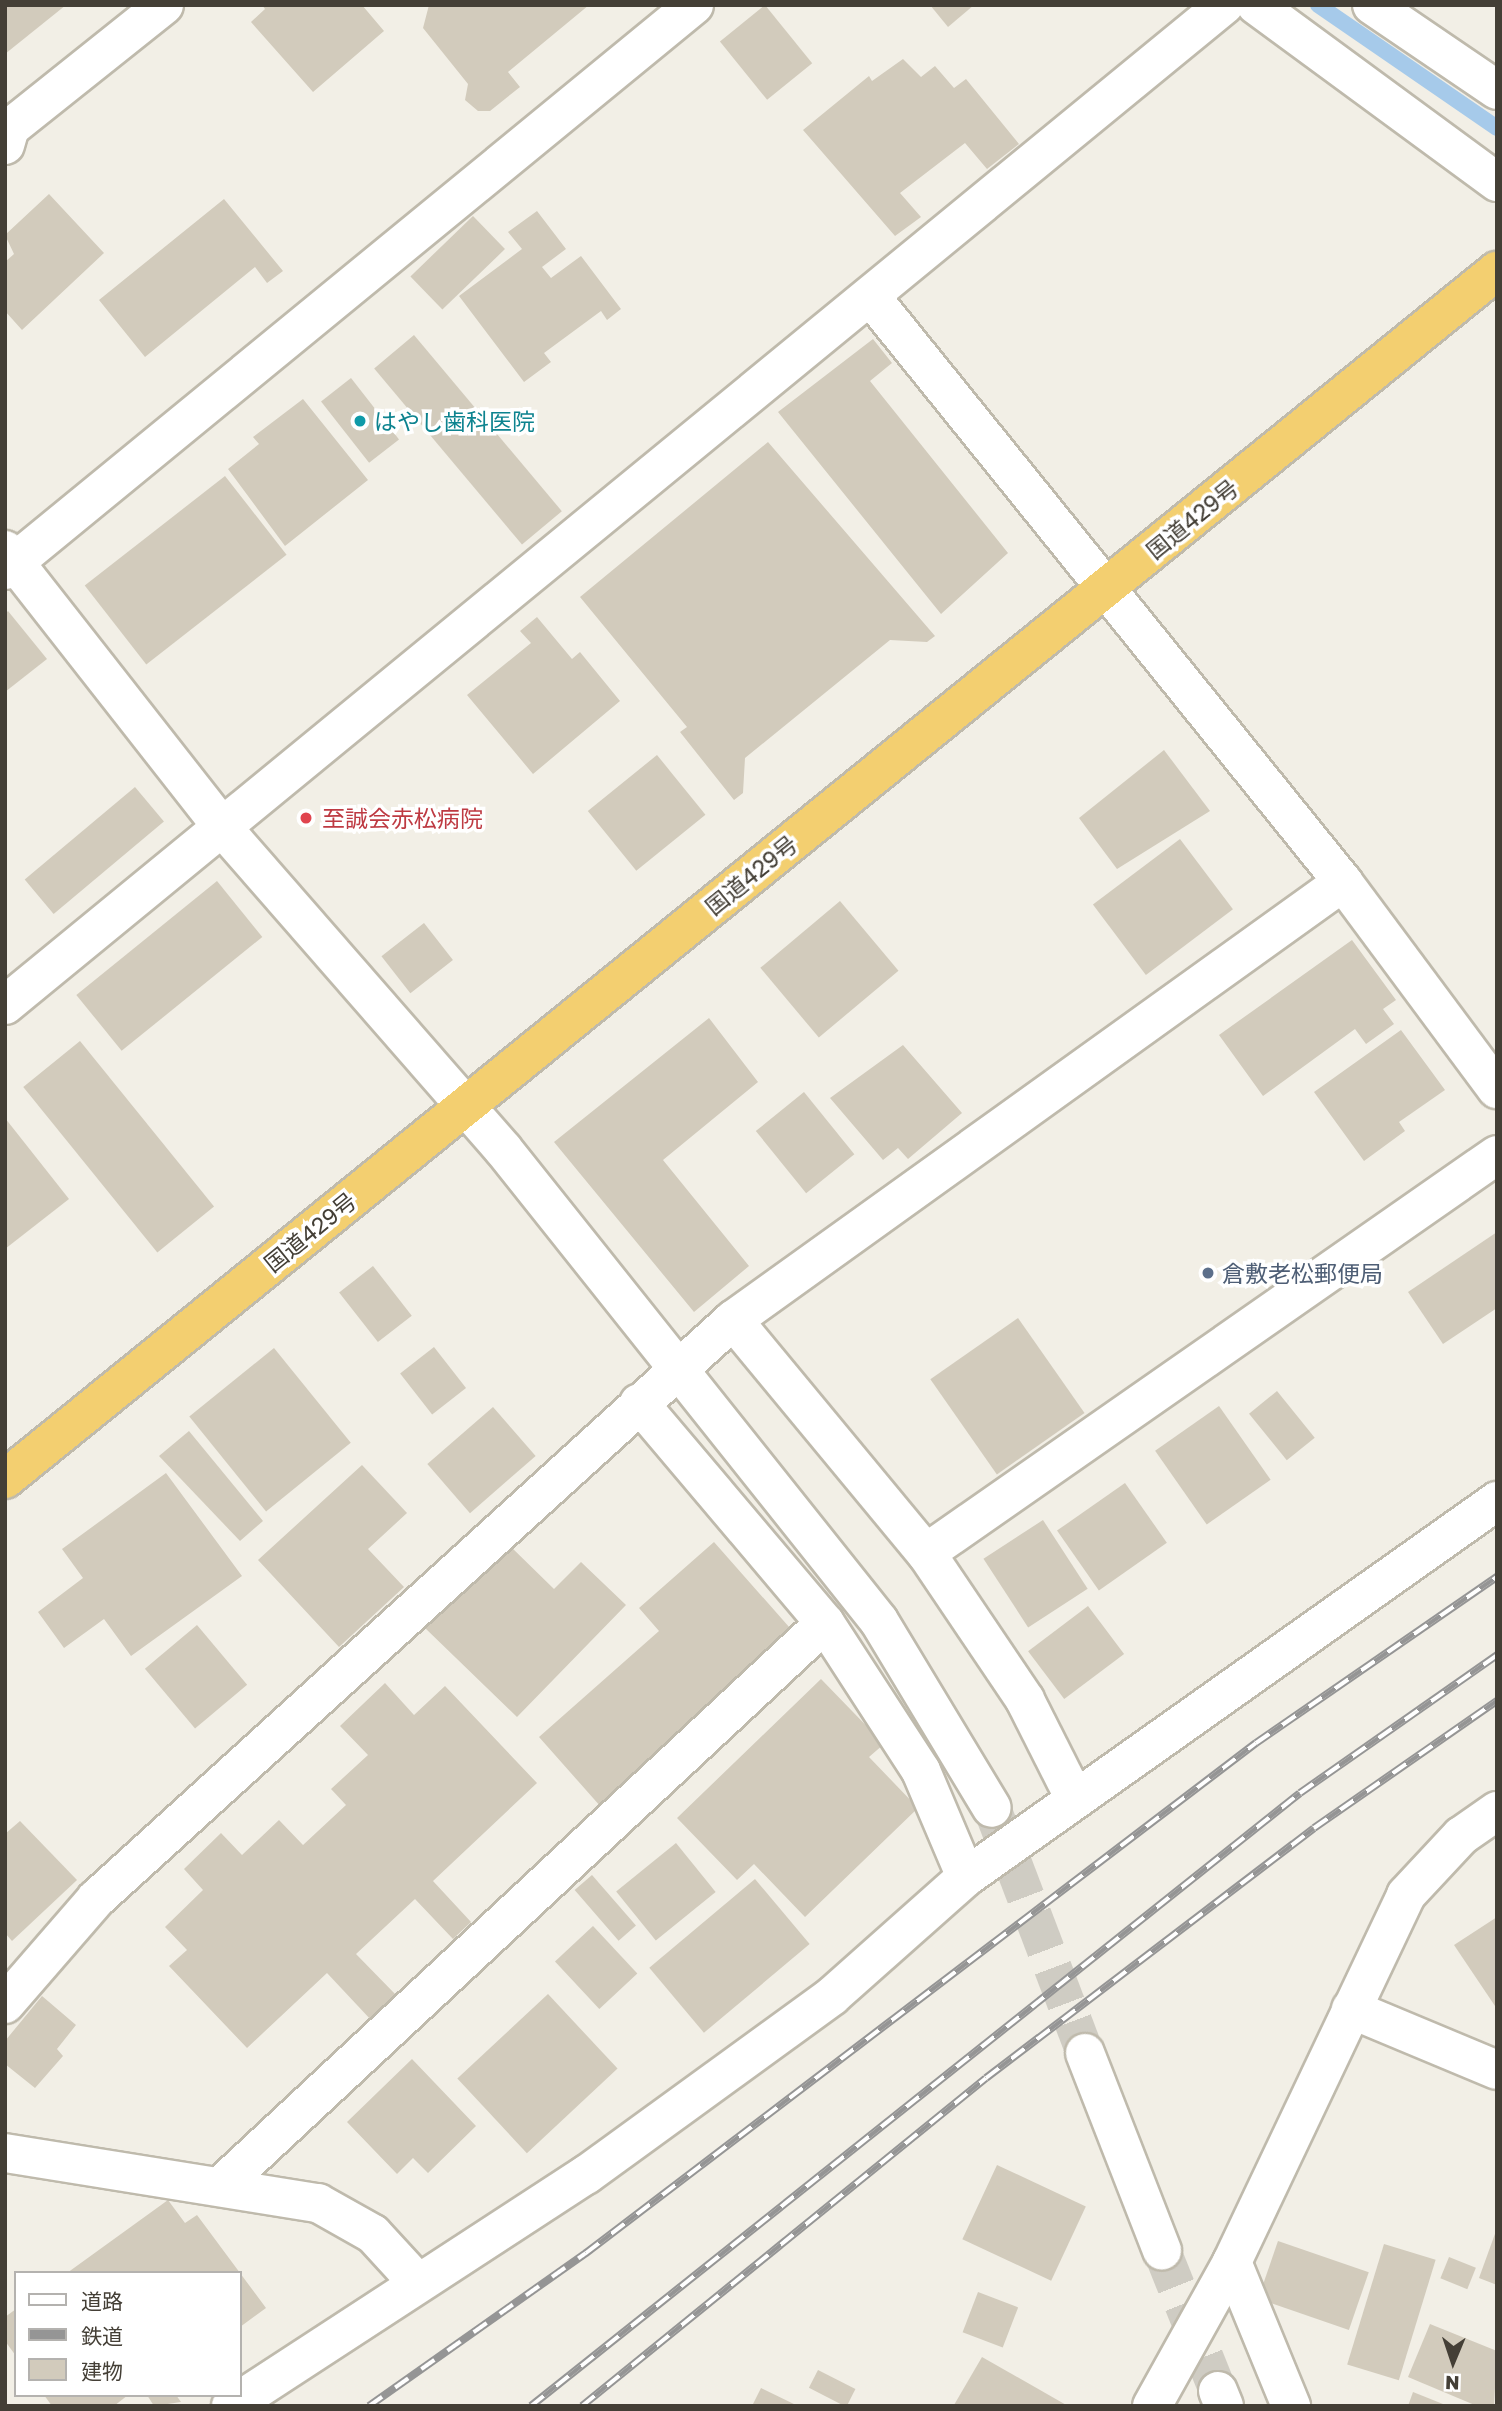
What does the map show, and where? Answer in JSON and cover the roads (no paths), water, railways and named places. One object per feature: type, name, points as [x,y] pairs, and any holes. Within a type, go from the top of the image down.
[{"type":"highway","name":"国道429号","points":[[5,1479],[1497,271]]},
{"type":"street","points":[[5,145],[10,128],[164,5]]},
{"type":"street","points":[[694,5],[8,561],[222,827],[467,1104],[879,1621],[940,1713],[992,1808]]},
{"type":"street","points":[[5,1004],[1224,5]]},
{"type":"street","points":[[1256,5],[1497,182]]},
{"type":"street","points":[[1372,5],[1497,90]]},
{"type":"street","points":[[871,297],[1343,882],[1497,1089]]},
{"type":"street","points":[[5,2004],[96,1899],[678,1367],[733,1320],[1343,882]]},
{"type":"street","points":[[926,1553],[1497,1155]]},
{"type":"street","points":[[733,1320],[926,1553],[1025,1700],[1075,1800]]},
{"type":"street","points":[[639,1403],[825,1623],[921,1771],[965,1877]]},
{"type":"street","points":[[231,2406],[416,2281],[586,2175],[832,1996],[965,1877],[1497,1501]]},
{"type":"street","points":[[224,2183],[825,1623]]},
{"type":"street","points":[[1163,2398],[1232,2262],[1406,1895],[1461,1836],[1497,1811]]},
{"type":"street","points":[[1351,2010],[1497,2070]]},
{"type":"street","points":[[1085,2053],[1162,2251]]},
{"type":"street","points":[[5,2152],[224,2183],[318,2203],[373,2234],[416,2281]]},
{"type":"street","points":[[1232,2262],[1292,2406]]},
{"type":"waterway","points":[[1318,5],[1497,128]]},
{"type":"tunnel","points":[[992,1808],[1085,2053]]},
{"type":"tunnel","points":[[1162,2251],[1218,2391]]},
{"type":"railway","points":[[369,2406],[586,2253],[1256,1743],[1497,1577]]},
{"type":"railway","points":[[531,2406],[1300,1793],[1497,1655]]},
{"type":"railway","points":[[582,2406],[986,2078],[1314,1828],[1497,1701]]},
{"type":"place","name":"はやし歯科医院","points":[[360,421]]},
{"type":"place","name":"至誠会赤松病院","points":[[306,818]]},
{"type":"place","name":"倉敷老松郵便局","points":[[1208,1273]]}]
